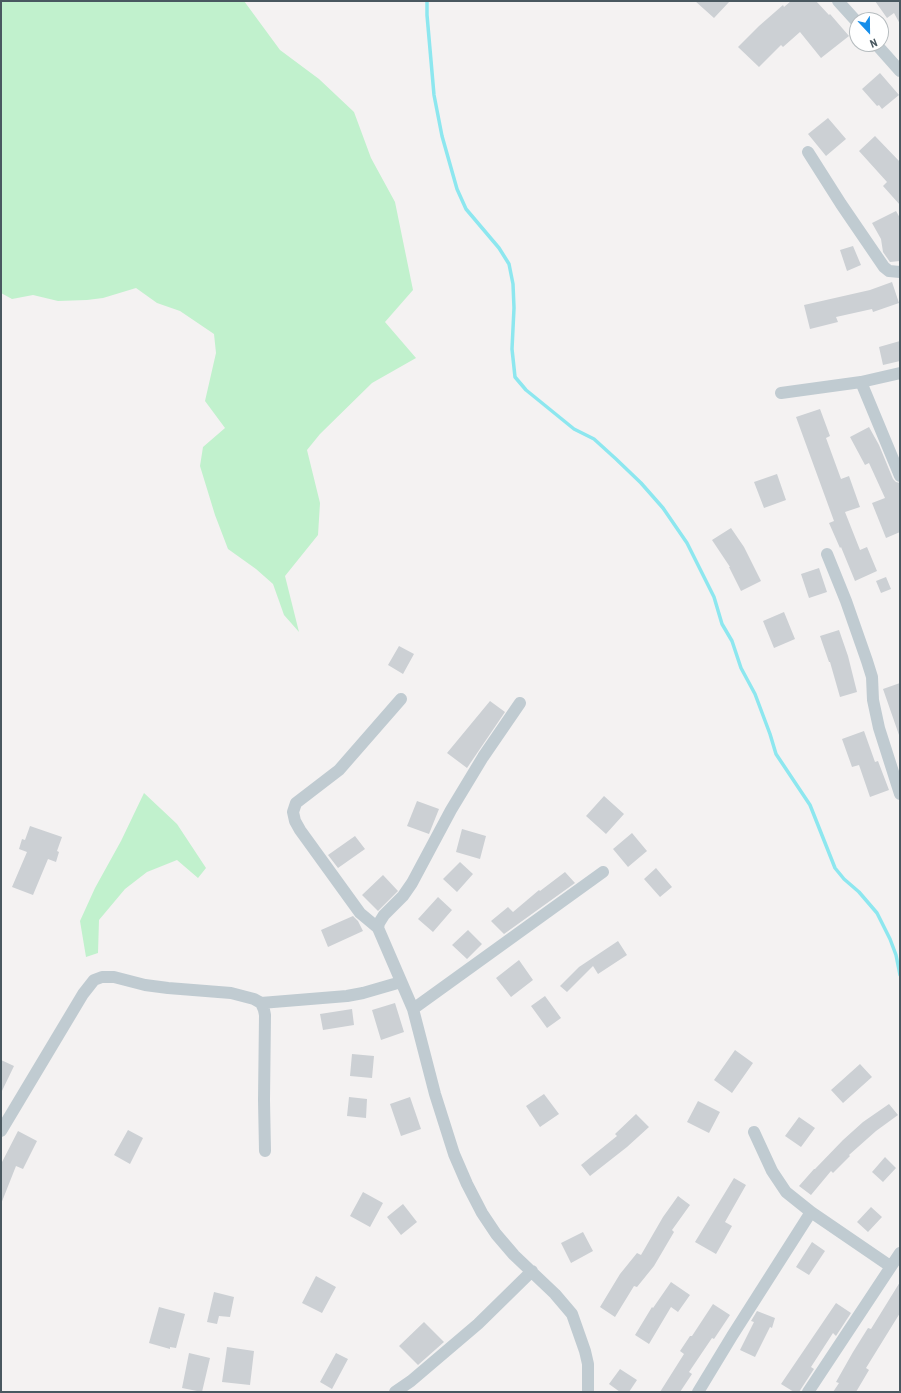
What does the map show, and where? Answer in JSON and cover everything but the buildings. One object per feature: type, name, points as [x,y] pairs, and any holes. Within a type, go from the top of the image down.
[{"type":"street","points":[[838,1],[849,13]]},
{"type":"street","points":[[883,52],[900,72]]},
{"type":"street","points":[[808,152],[884,267],[889,271],[900,272]]},
{"type":"street","points":[[781,393],[861,382],[900,373]]},
{"type":"street","points":[[861,382],[900,476]]},
{"type":"street","points":[[827,554],[849,607],[872,677],[873,700],[879,728],[900,794]]},
{"type":"street","points":[[402,699],[338,770],[296,803],[293,812],[295,821],[360,913],[378,928],[413,1009],[435,1094],[454,1154],[467,1184],[482,1213],[496,1234],[514,1255],[555,1294],[572,1314],[585,1350],[588,1364],[588,1392]]},
{"type":"street","points":[[378,928],[384,915],[403,896],[412,883],[451,810],[483,757],[520,703]]},
{"type":"street","points":[[413,1009],[603,872]]},
{"type":"street","points":[[1,1131],[83,994],[94,980],[102,977],[114,977],[146,985],[168,988],[231,993],[254,999],[261,1003],[347,996],[401,982]]},
{"type":"street","points":[[261,1003],[265,1015],[265,1152]]},
{"type":"street","points":[[754,1132],[780,1185],[786,1192],[811,1212],[890,1266]]},
{"type":"street","points":[[698,1392],[811,1212]]},
{"type":"street","points":[[808,1392],[890,1266],[900,1254]]},
{"type":"street","points":[[395,1392],[411,1381],[478,1324],[532,1271]]},
{"type":"green space","points":[[1,1],[244,1],[280,50],[319,79],[354,112],[371,158],[395,202],[413,290],[385,322],[416,358],[372,383],[320,434],[307,450],[320,503],[318,535],[285,576],[299,632],[284,615],[273,584],[256,569],[228,549],[215,515],[200,466],[203,447],[225,428],[205,401],[216,353],[214,334],[180,311],[157,303],[136,288],[103,298],[87,300],[58,301],[33,295],[12,299],[1,293]]},
{"type":"green space","points":[[144,793],[177,824],[206,868],[198,878],[177,860],[147,872],[125,889],[99,920],[98,953],[86,957],[80,921],[95,888],[121,841]]},
{"type":"waterway","points":[[427,1],[434,95],[442,136],[457,189],[466,209],[499,248],[509,264],[513,284],[514,308],[512,349],[515,377],[526,390],[574,429],[594,439],[641,483],[663,508],[687,543],[714,597],[722,624],[732,641],[741,668],[755,694],[776,754],[810,805],[835,868],[877,913],[896,955],[900,975]]}]
